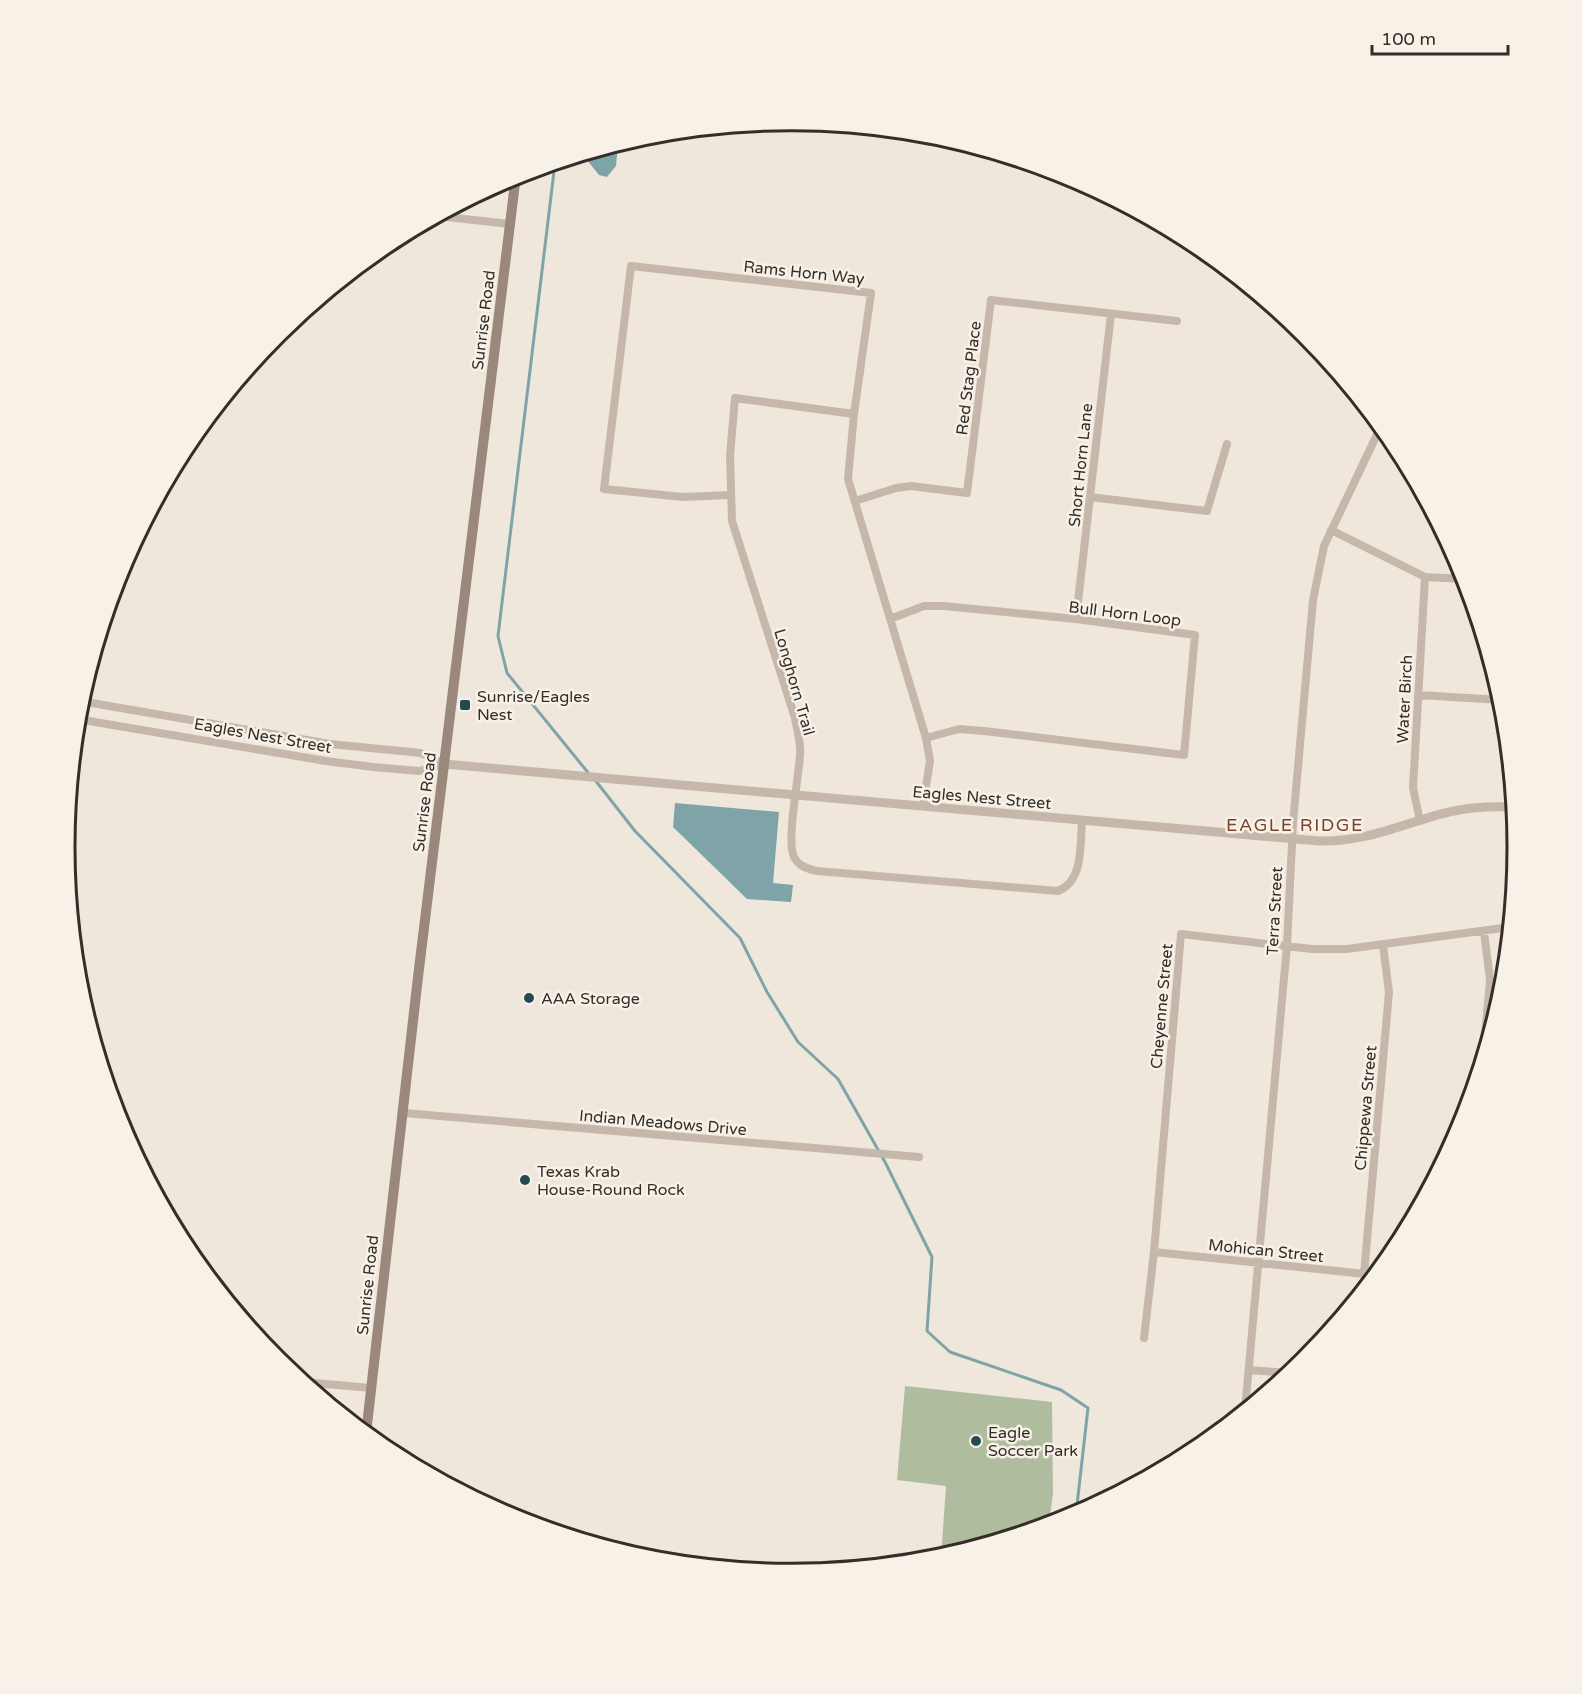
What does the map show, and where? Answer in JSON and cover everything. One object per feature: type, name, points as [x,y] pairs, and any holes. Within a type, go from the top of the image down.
[{"type":"main road","name":"Sunrise Road","points":[[367,1424],[418,977],[515,187]]},
{"type":"street","points":[[451,218],[510,224]]},
{"type":"street","name":"Rams Horn Way","points":[[730,495],[683,497],[604,489],[631,266],[871,293],[854,414],[848,479],[926,738],[930,761],[923,806]]},
{"type":"street","name":"Red Stag Place","points":[[855,501],[896,488],[911,486],[967,493],[991,300],[1177,321]]},
{"type":"street","name":"Short Horn Lane","points":[[1076,619],[1111,314]]},
{"type":"street","name":"Longhorn Trail","points":[[854,414],[735,398],[730,456],[732,521],[795,718],[800,752],[792,852],[799,864],[817,871],[1058,891],[1073,881],[1077,870],[1082,821]]},
{"type":"street","name":"Terra Street","points":[[1246,1399],[1287,945],[1292,839],[1313,600],[1320,560],[1331,530],[1376,436]]},
{"type":"street","points":[[1090,497],[1207,511],[1227,444]]},
{"type":"street","points":[[1331,530],[1425,577],[1454,578]]},
{"type":"street","name":"Water Birch","points":[[1420,821],[1413,788],[1425,577]]},
{"type":"street","name":"Bull Horn Loop","points":[[890,619],[924,606],[944,606],[1076,619],[1195,635],[1184,755],[959,729],[926,738]]},
{"type":"street","points":[[1418,695],[1491,699]]},
{"type":"street","name":"Eagles Nest Street","points":[[90,702],[330,744],[421,753],[444,764]]},
{"type":"street","name":"Eagles Nest Street","points":[[87,721],[326,762],[373,767],[419,771],[444,764],[1335,842],[1381,834],[1447,812],[1467,808],[1505,807]]},
{"type":"street","name":"Cheyenne Street","points":[[1144,1338],[1154,1252],[1181,934],[1323,949],[1347,949],[1502,929]]},
{"type":"street","points":[[1484,932],[1490,980],[1487,1015]]},
{"type":"street","name":"Chippewa Street","points":[[1364,1274],[1389,992],[1383,945]]},
{"type":"street","name":"Indian Meadows Drive","points":[[404,1113],[920,1157]]},
{"type":"street","name":"Mohican Street","points":[[1154,1252],[1364,1274]]},
{"type":"street","points":[[1249,1370],[1277,1372]]},
{"type":"street","points":[[317,1383],[371,1388]]},
{"type":"green space","name":"Eagle Soccer Park","points":[[905,1386],[1052,1402],[1053,1493],[1050,1514],[976,1539],[942,1547],[946,1486],[897,1480]]},
{"type":"water","points":[[617,153],[616,166],[607,177],[599,175],[588,161]]},
{"type":"water","points":[[675,803],[779,812],[773,883],[793,885],[791,902],[747,899],[673,827]]},
{"type":"waterway","points":[[554,172],[498,636],[507,673],[590,775]]},
{"type":"waterway","points":[[595,780],[635,831],[740,938],[767,992],[798,1042],[838,1079],[885,1162],[932,1257],[927,1331],[950,1352],[1061,1390],[1088,1408],[1077,1503]]},
{"type":"place","name":"Sunrise/Eagles Nest","points":[[465,705]]},
{"type":"place","name":"AAA Storage","points":[[529,998]]},
{"type":"place","name":"Texas Krab House-Round Rock","points":[[525,1180]]},
{"type":"place","name":"Eagle Soccer Park","points":[[976,1441]]},
{"type":"district","name":"EAGLE RIDGE","points":[[1295,825]]}]
